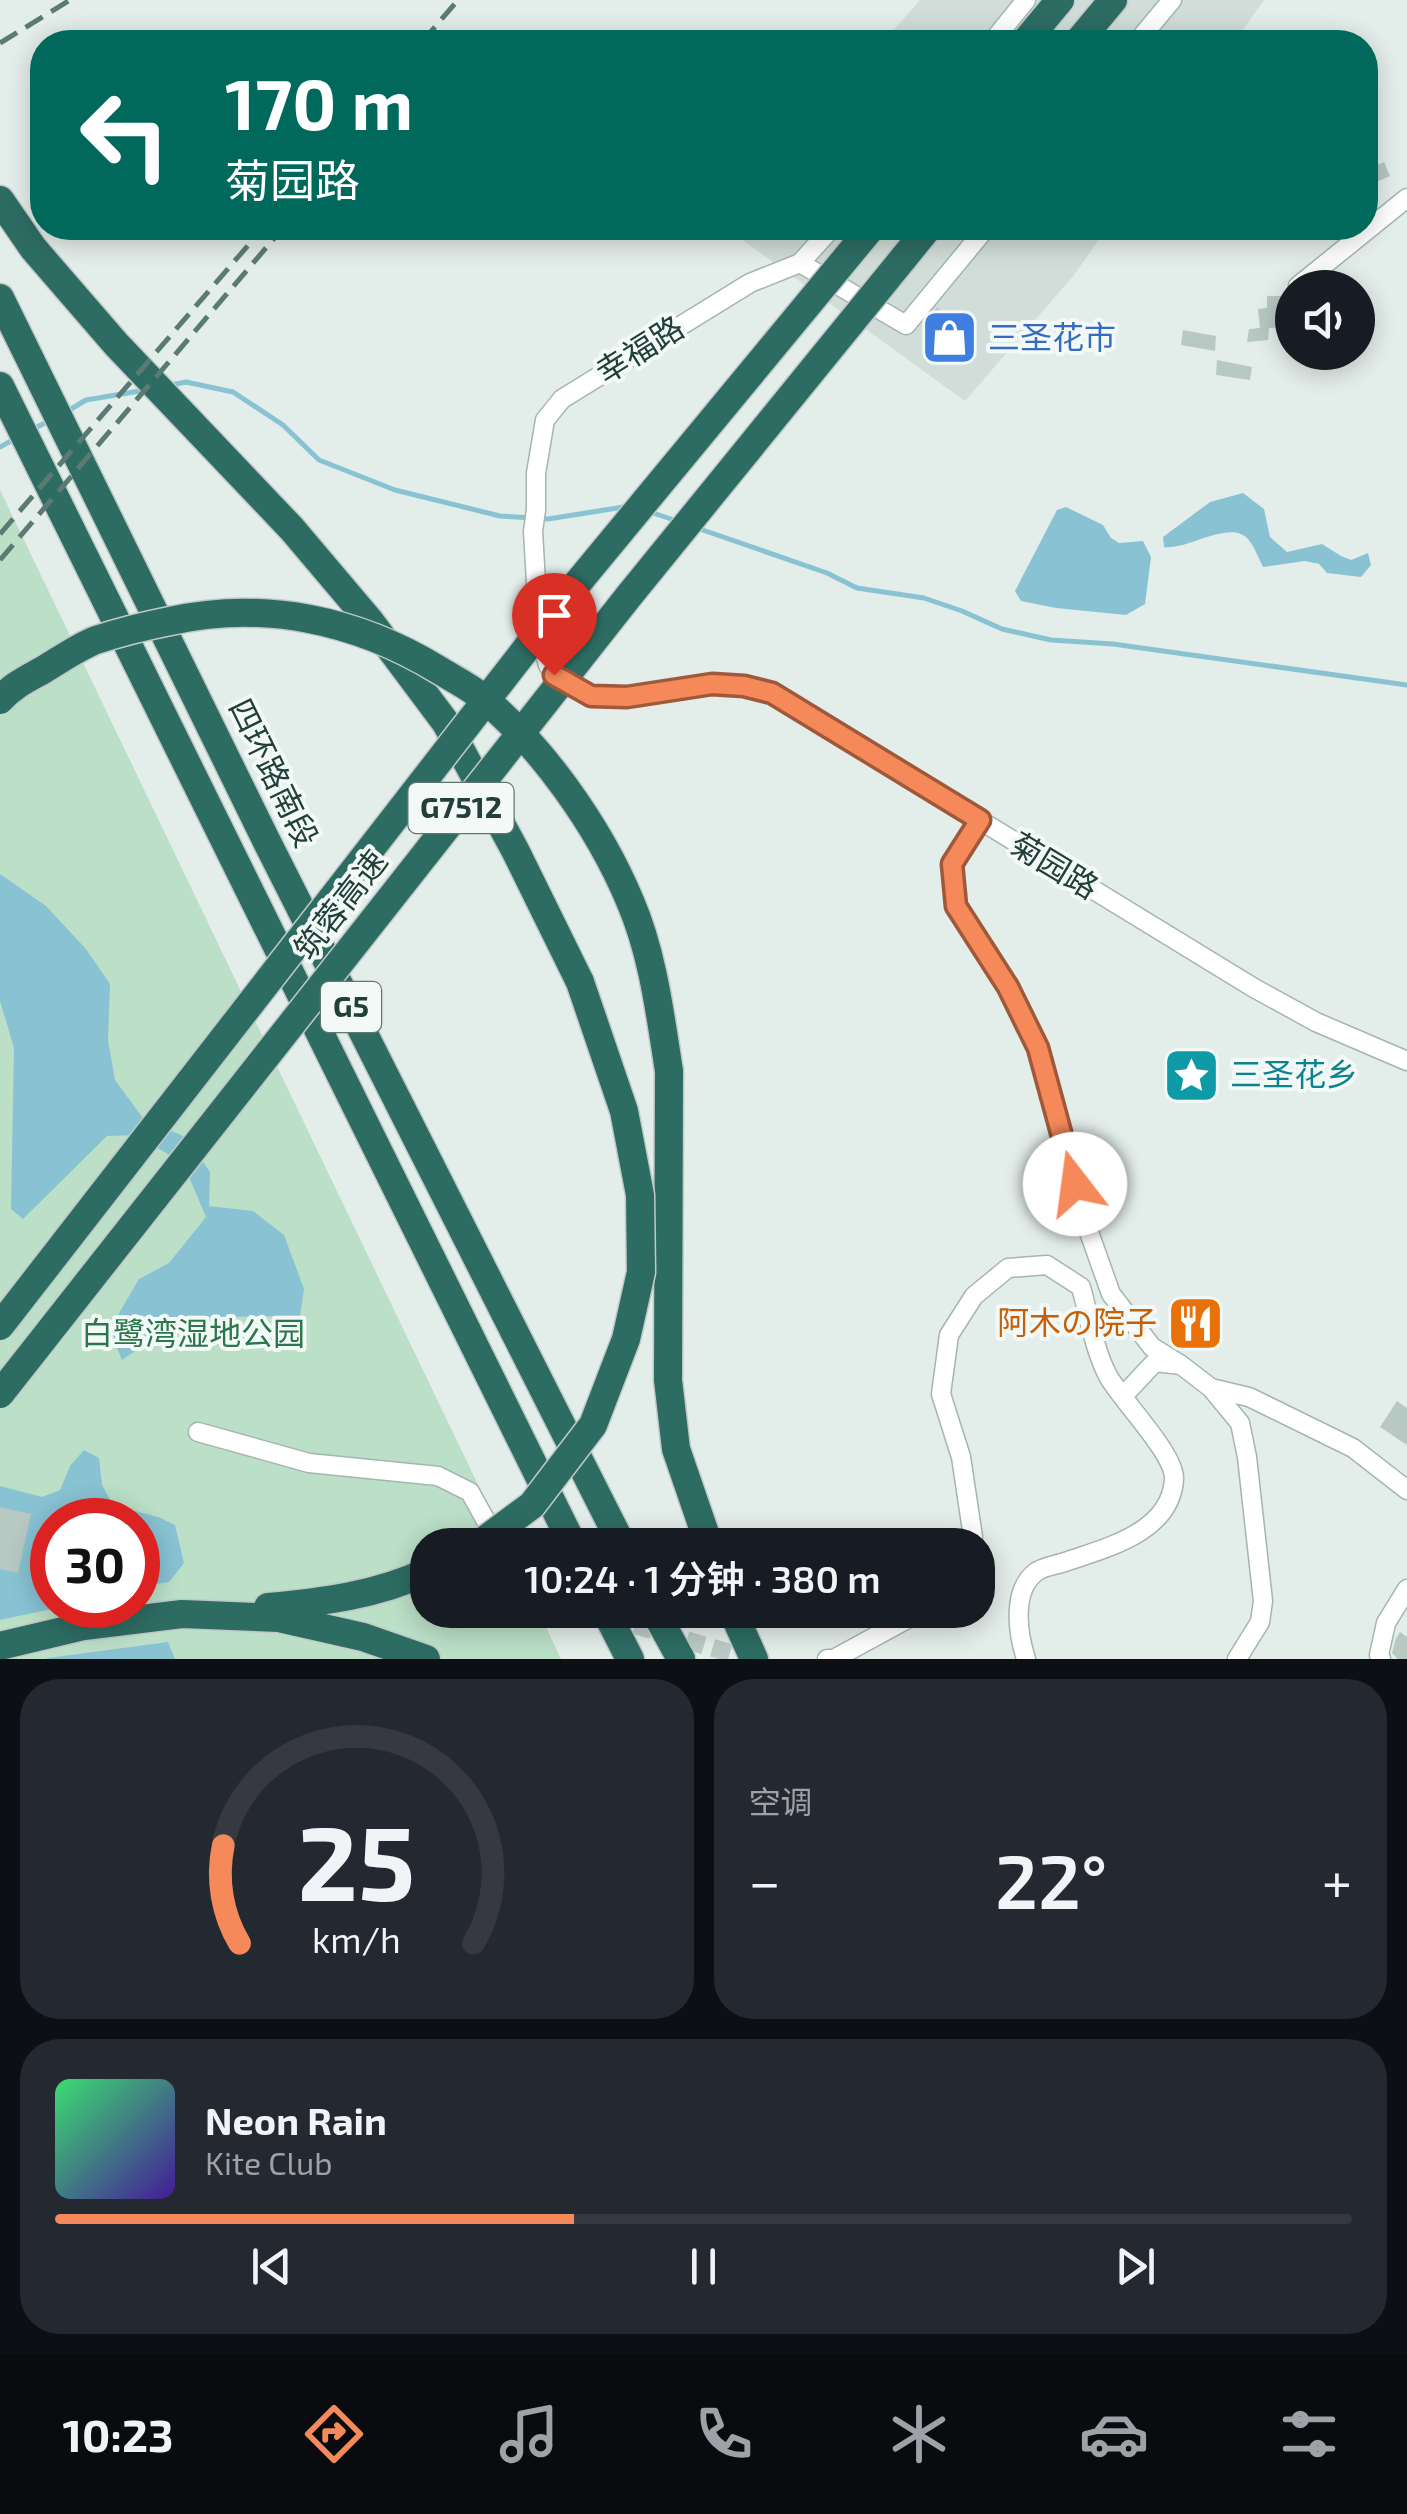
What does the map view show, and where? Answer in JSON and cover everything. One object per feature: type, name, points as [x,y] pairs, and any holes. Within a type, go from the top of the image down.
[{"type":"highway","points":[[1034,30],[1060,0]]},
{"type":"highway","points":[[1088,30],[1113,0]]},
{"type":"highway","points":[[0,200],[33,248],[116,344],[292,528],[369,620],[446,723],[580,982],[624,1111],[640,1196],[641,1272],[626,1339],[593,1425],[532,1504],[500,1528]]},
{"type":"highway","name":"筑蓉高速","points":[[0,1326],[570,591],[862,240]]},
{"type":"highway","name":"筑蓉高速","points":[[0,1394],[628,596],[918,240]]},
{"type":"highway","name":"四环路南段","points":[[0,298],[267,842],[613,1528]]},
{"type":"highway","name":"G5","points":[[0,386],[565,1528]]},
{"type":"highway","points":[[0,700],[11,687],[93,642],[204,613],[265,613],[334,623],[406,650],[477,694],[530,743],[607,853],[631,902],[653,972],[669,1071],[668,1380],[676,1448],[703,1528]]},
{"type":"highway","points":[[0,1646],[84,1626],[315,1603],[410,1579]]},
{"type":"highway","points":[[182,1614],[278,1618],[363,1638],[426,1659]]},
{"type":"highway","points":[[614,1628],[630,1659]]},
{"type":"highway","points":[[664,1628],[681,1659]]},
{"type":"highway","points":[[740,1628],[754,1659]]},
{"type":"street","points":[[1002,30],[1026,0]]},
{"type":"street","points":[[1147,30],[1172,0]]},
{"type":"street","points":[[1378,221],[1407,198]]},
{"type":"street","name":"幸福路","points":[[533,531],[536,473],[545,420],[562,399],[750,283],[800,263],[821,240]]},
{"type":"street","points":[[800,263],[906,325],[976,240]]},
{"type":"street","points":[[1318,270],[1355,240]]},
{"type":"street","name":"菊园路","points":[[533,531],[540,639],[548,666],[568,684],[591,696],[627,697],[712,684],[772,693],[1254,988],[1316,1022],[1407,1061]]},
{"type":"street","points":[[980,820],[952,864],[956,906],[1008,987],[1038,1048],[1084,1218],[1111,1294],[1152,1348],[1212,1388],[1240,1423],[1263,1601],[1260,1622],[1237,1659]]},
{"type":"street","points":[[972,1528],[961,1457],[941,1394],[949,1335],[974,1296],[1008,1268],[1047,1265],[1081,1287],[1108,1375],[1164,1453],[1174,1476],[1168,1502],[1147,1527],[1126,1541],[1036,1572],[1022,1592],[1019,1614],[1020,1642],[1026,1659]]},
{"type":"street","points":[[1122,1396],[1155,1362],[1182,1365]]},
{"type":"street","points":[[1212,1388],[1249,1397],[1353,1448],[1407,1490]]},
{"type":"street","points":[[198,1432],[309,1463],[438,1476],[470,1492],[490,1528]]},
{"type":"street","points":[[1381,1659],[1386,1623],[1407,1589]]},
{"type":"street","points":[[828,1659],[891,1628]]},
{"type":"shaded area","points":[[920,0],[1264,0],[1243,30],[894,30]]},
{"type":"shaded area","name":"三圣花市","points":[[743,240],[1099,240],[1074,275],[965,401]]},
{"type":"green space","name":"白鹭湾湿地公园","points":[[0,490],[499,1528],[410,1528],[410,1628],[546,1628],[561,1659],[0,1659]]},
{"type":"water","points":[[1243,493],[1264,509],[1270,537],[1287,552],[1322,544],[1351,560],[1368,553],[1371,565],[1361,577],[1327,573],[1319,564],[1305,561],[1263,567],[1248,539],[1230,532],[1164,547],[1163,537],[1210,502]]},
{"type":"water","points":[[1066,507],[1103,525],[1119,543],[1143,541],[1151,557],[1145,604],[1126,615],[1021,601],[1015,591],[1057,510]]},
{"type":"water","points":[[0,874],[46,906],[86,949],[110,984],[108,1040],[115,1080],[142,1117],[187,1138],[210,1172],[209,1206],[253,1211],[284,1235],[304,1289],[300,1316],[196,1317],[166,1330],[122,1360],[114,1341],[114,1322],[139,1279],[169,1263],[206,1217],[183,1163],[136,1135],[107,1136],[23,1219],[11,1209],[14,1048],[0,1001]]},
{"type":"water","points":[[84,1450],[99,1458],[102,1485],[109,1498],[30,1498],[30,1614],[0,1620],[0,1486],[42,1497],[60,1490],[70,1466]]},
{"type":"water","points":[[160,1518],[175,1525],[184,1563],[169,1582],[160,1583]]},
{"type":"water","points":[[168,1642],[175,1659],[46,1659],[48,1658]]},
{"type":"building","points":[[1384,162],[1390,176],[1378,181],[1378,165]]},
{"type":"building","points":[[1267,296],[1275,296],[1275,328],[1269,328],[1268,340],[1247,342],[1249,329],[1260,328],[1258,309],[1267,308]]},
{"type":"building","points":[[937,307],[956,324],[946,335],[928,318]]},
{"type":"building","points":[[1183,330],[1216,336],[1215,351],[1181,345]]},
{"type":"building","points":[[1217,360],[1252,367],[1250,380],[1216,375]]},
{"type":"building","points":[[1397,1401],[1407,1408],[1407,1445],[1380,1427]]},
{"type":"building","points":[[0,1507],[30,1514],[18,1573],[0,1569]]},
{"type":"building","points":[[1400,1632],[1407,1637],[1407,1659],[1398,1659],[1392,1653]]},
{"type":"waterway","points":[[171,385],[186,382],[233,392],[283,425],[319,460],[395,490],[500,516],[548,519],[630,506]]},
{"type":"waterway","points":[[66,412],[86,400],[146,390]]},
{"type":"waterway","points":[[30,431],[52,419]]},
{"type":"waterway","points":[[0,447],[16,438]]},
{"type":"waterway","points":[[650,512],[677,521]]},
{"type":"waterway","points":[[697,528],[827,573],[857,588],[924,598],[1002,629],[1051,640],[1113,644],[1407,685]]},
{"type":"tunnel","points":[[645,1628],[751,1659]]},
{"type":"railway","points":[[0,43],[70,0]]},
{"type":"railway","points":[[432,30],[458,0]]},
{"type":"railway","points":[[0,534],[253,240]]},
{"type":"railway","points":[[0,560],[273,240]]},
{"type":"place","name":"三圣花市","points":[[949,338]]},
{"type":"place","name":"三圣花乡","points":[[1191,1075]]},
{"type":"place","name":"阿木の院子","points":[[1196,1323]]},
{"type":"route","points":[[554,675],[591,696],[627,697],[712,684],[772,693],[980,820],[952,864],[956,906],[1008,987],[1038,1048],[1075,1184]]}]
